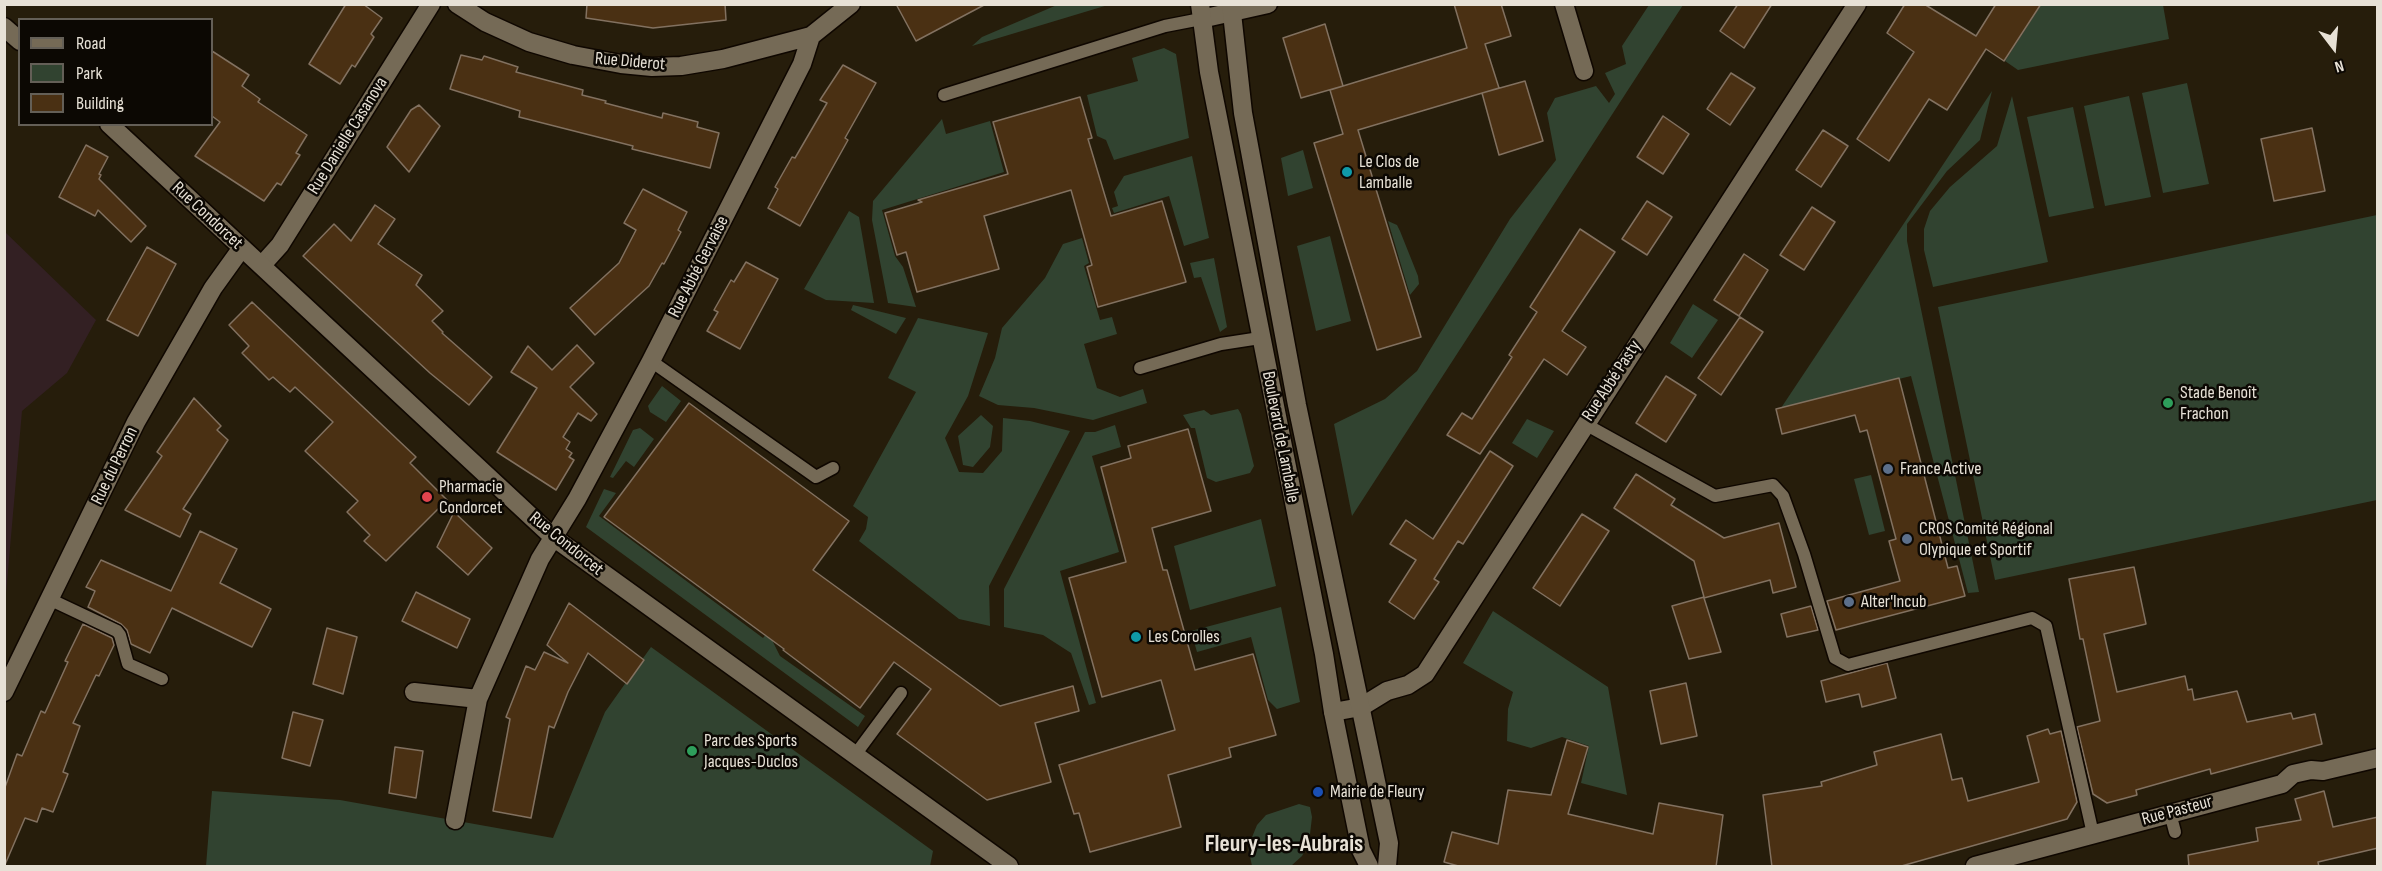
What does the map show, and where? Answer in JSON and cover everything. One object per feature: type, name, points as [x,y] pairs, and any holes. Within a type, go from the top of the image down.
[{"type":"street","name":"Rue Danielle Casanova","points":[[262,265],[279,245],[431,4]]},
{"type":"street","name":"Rue Diderot","points":[[457,4],[485,22],[529,42],[573,55],[652,67],[681,66],[723,59],[811,36]]},
{"type":"street","points":[[811,36],[851,4]]},
{"type":"street","points":[[1201,12],[1268,4]]},
{"type":"street","points":[[1564,4],[1584,71]]},
{"type":"street","name":"Rue Abbé Pasty","points":[[1333,712],[1361,707],[1387,691],[1408,685],[1425,675],[1857,4]]},
{"type":"street","name":"Boulevard de Lamballe","points":[[1231,9],[1243,113],[1297,405],[1389,843],[1388,867]]},
{"type":"street","name":"Boulevard de Lamballe","points":[[1201,12],[1209,72],[1333,712],[1361,850],[1369,867]]},
{"type":"street","points":[[4,27],[18,39]]},
{"type":"street","name":"Rue Abbé Gervaise","points":[[455,820],[478,699],[540,560],[577,499],[651,361],[802,64],[811,36]]},
{"type":"street","name":"Rue Condorcet","points":[[112,126],[241,249],[262,265],[553,537],[1009,867]]},
{"type":"street","name":"Rue du Perron","points":[[4,692],[136,422],[213,288],[241,249]]},
{"type":"street","points":[[414,692],[478,699]]},
{"type":"street","name":"Rue Pasteur","points":[[1975,867],[2282,784],[2293,774],[2311,770],[2323,771],[2378,758]]},
{"type":"lane","points":[[944,95],[1165,26],[1201,12]]},
{"type":"lane","points":[[1140,368],[1221,344],[1260,338]]},
{"type":"lane","points":[[651,361],[816,477],[833,468]]},
{"type":"lane","points":[[1585,424],[1714,496],[1773,485],[1783,496],[1804,554],[1835,658],[1848,665],[2032,618],[2046,626],[2092,834]]},
{"type":"lane","points":[[49,599],[117,630],[128,664],[162,680]]},
{"type":"lane","points":[[855,755],[901,693]]},
{"type":"lane","points":[[2170,813],[2175,832]]},
{"type":"shaded area","points":[[5,232],[96,320],[67,373],[22,411],[5,605]]},
{"type":"green space","points":[[1057,5],[1108,5],[972,46],[982,37]]},
{"type":"green space","points":[[1649,5],[1683,5],[1352,516],[1334,424],[1385,399],[1417,371],[1510,219],[1556,160],[1547,113],[1555,98],[1596,86],[1609,103],[1615,94],[1605,73],[1626,64],[1622,46]]},
{"type":"green space","points":[[2041,5],[2163,5],[2169,39],[2018,70],[2005,61]]},
{"type":"green space","points":[[1164,48],[1176,54],[1189,138],[1114,160],[1106,140],[1097,136],[1087,95],[1138,81],[1132,58]]},
{"type":"green space","points":[[2187,83],[2209,184],[2163,193],[2142,93]]},
{"type":"green space","points":[[1992,91],[1980,140],[1947,171],[1907,224],[1907,241],[1979,592],[1968,593],[1911,376],[1781,408]]},
{"type":"green space","points":[[2012,96],[2048,262],[1933,287],[1924,250],[1924,229],[1930,211],[1950,187],[1997,146]]},
{"type":"green space","points":[[2129,96],[2151,197],[2105,206],[2084,106]]},
{"type":"green space","points":[[2073,107],[2094,208],[2049,217],[2027,117]]},
{"type":"green space","points":[[942,119],[946,134],[990,121],[1004,172],[882,210],[895,256],[903,267],[916,307],[888,303],[872,220],[873,201]]},
{"type":"green space","points":[[1303,150],[1313,188],[1288,196],[1281,158]]},
{"type":"green space","points":[[1192,156],[1209,238],[1184,246],[1169,196],[1114,213],[1112,208],[1118,206],[1114,192],[1124,176]]},
{"type":"green space","points":[[849,211],[859,217],[874,303],[826,300],[804,289]]},
{"type":"green space","name":"Stade Benoît Frachon","points":[[2377,215],[2377,500],[1995,580],[1938,307]]},
{"type":"green space","points":[[1388,221],[1397,225],[1418,276],[1419,284],[1410,295]]},
{"type":"green space","points":[[1330,236],[1351,321],[1316,331],[1297,246]]},
{"type":"green space","points":[[1082,238],[1089,263],[1084,266],[1100,320],[1112,317],[1117,334],[1084,344],[1097,388],[1120,397],[1143,389],[1147,403],[1093,420],[1034,408],[998,405],[979,396],[995,358],[1002,328],[1045,278],[1063,244]]},
{"type":"green space","points":[[1214,258],[1227,327],[1220,332],[1201,277],[1194,278],[1190,263]]},
{"type":"green space","points":[[1693,304],[1718,320],[1692,358],[1670,343]]},
{"type":"green space","points":[[853,305],[906,318],[896,334],[851,310]]},
{"type":"green space","points":[[918,318],[988,333],[968,396],[945,438],[959,472],[983,473],[1002,451],[1003,418],[1030,421],[1070,431],[989,586],[990,626],[959,619],[859,541],[866,529],[868,517],[853,506],[916,392],[888,378]]},
{"type":"green space","points":[[662,386],[681,401],[666,422],[650,412],[648,406]]},
{"type":"green space","points":[[1238,409],[1254,466],[1250,473],[1216,482],[1207,478],[1195,428],[1191,428],[1183,415],[1204,410],[1211,415]]},
{"type":"green space","points":[[981,415],[993,426],[990,447],[973,467],[963,465],[958,436]]},
{"type":"green space","points":[[1527,419],[1554,431],[1537,458],[1512,443]]},
{"type":"green space","points":[[1115,425],[1121,447],[1092,456],[1119,552],[1060,571],[1096,703],[1089,705],[1071,653],[1043,635],[1004,627],[1004,589],[1085,432],[1095,432]]},
{"type":"green space","points":[[640,428],[654,439],[634,467],[626,461],[613,478],[610,477],[633,430]]},
{"type":"green space","points":[[1871,475],[1885,531],[1869,535],[1854,479]]},
{"type":"green space","points":[[604,489],[616,493],[599,516],[763,638],[778,620],[786,624],[773,642],[780,656],[865,716],[858,727],[586,527]]},
{"type":"green space","points":[[1261,519],[1276,586],[1190,610],[1174,546]]},
{"type":"green space","points":[[1281,607],[1300,702],[1277,709],[1268,700],[1251,637],[1197,652],[1191,631]]},
{"type":"green space","points":[[1493,611],[1608,687],[1627,795],[1581,783],[1589,746],[1562,737],[1531,748],[1507,741],[1508,709],[1513,692],[1463,663]]},
{"type":"green space","name":"Parc des Sports Jacques-Duclos","points":[[651,647],[933,851],[930,866],[206,866],[212,791],[340,800],[553,838],[605,712]]},
{"type":"green space","points":[[1299,804],[1310,807],[1312,817],[1309,843],[1302,856],[1291,866],[1252,866],[1248,847],[1257,825],[1266,815]]},
{"type":"building","points":[[346,4],[363,4],[382,18],[371,34],[374,37],[355,67],[352,65],[340,84],[309,64]]},
{"type":"building","points":[[587,4],[725,4],[726,20],[653,28],[586,18]]},
{"type":"building","points":[[896,4],[986,4],[916,41]]},
{"type":"building","name":"Le Clos de Lamballe","points":[[1454,4],[1501,4],[1511,36],[1485,44],[1499,88],[1358,130],[1421,337],[1377,350],[1314,143],[1343,134],[1330,90],[1467,48]]},
{"type":"building","points":[[1738,4],[1772,4],[1744,48],[1720,31]]},
{"type":"building","points":[[1905,4],[1924,4],[1976,36],[1996,4],[2041,4],[2004,61],[1986,49],[1947,110],[1929,99],[1889,161],[1857,139],[1914,52],[1887,33]]},
{"type":"building","points":[[1325,24],[1343,86],[1301,98],[1283,38]]},
{"type":"building","points":[[213,52],[249,75],[242,86],[260,99],[258,102],[307,135],[296,153],[300,155],[281,185],[277,183],[264,201],[195,156],[220,122],[213,117]]},
{"type":"building","points":[[461,55],[482,60],[484,56],[518,67],[516,72],[583,90],[582,95],[606,101],[605,103],[662,118],[663,113],[698,122],[697,127],[719,133],[710,168],[519,117],[520,111],[450,89]]},
{"type":"building","points":[[843,65],[876,83],[845,138],[848,140],[800,226],[768,208],[778,189],[775,187],[827,103],[820,100]]},
{"type":"building","points":[[1731,73],[1755,88],[1730,125],[1707,109]]},
{"type":"building","points":[[1525,81],[1543,141],[1499,155],[1482,93]]},
{"type":"building","points":[[1080,97],[1092,138],[1088,139],[1111,216],[1162,201],[1186,282],[1098,307],[1087,267],[1092,265],[1071,190],[984,216],[999,269],[917,292],[906,252],[897,255],[885,213],[922,202],[918,200],[1008,174],[993,122]]},
{"type":"building","points":[[419,105],[440,126],[409,172],[387,147],[411,110]]},
{"type":"building","points":[[1663,116],[1689,134],[1663,174],[1637,157]]},
{"type":"building","points":[[2312,128],[2325,191],[2274,201],[2261,139]]},
{"type":"building","points":[[1823,130],[1848,146],[1821,187],[1796,170]]},
{"type":"building","points":[[86,145],[108,157],[99,174],[101,175],[99,179],[146,226],[131,242],[98,210],[95,216],[59,197]]},
{"type":"building","points":[[643,189],[687,212],[678,230],[681,232],[649,286],[595,335],[570,308],[619,263],[636,230],[624,223]]},
{"type":"building","points":[[1647,201],[1672,217],[1647,255],[1622,239]]},
{"type":"building","points":[[375,205],[395,219],[378,244],[422,275],[416,285],[443,311],[432,321],[442,333],[492,377],[469,405],[430,373],[303,256],[334,224],[351,241]]},
{"type":"building","points":[[1812,207],[1835,222],[1804,270],[1780,255]]},
{"type":"building","points":[[1580,229],[1615,252],[1562,331],[1586,347],[1567,375],[1544,359],[1480,454],[1447,435],[1462,413],[1472,419],[1512,357],[1509,355],[1537,312],[1530,307]]},
{"type":"building","points":[[147,247],[176,264],[138,336],[107,320]]},
{"type":"building","points":[[1744,254],[1768,270],[1739,316],[1714,300]]},
{"type":"building","points":[[746,262],[778,279],[740,349],[707,331],[718,312],[714,310],[731,280],[734,282]]},
{"type":"building","points":[[252,302],[416,457],[410,463],[447,500],[386,561],[364,541],[370,535],[347,512],[358,501],[305,451],[333,422],[295,387],[290,392],[273,377],[269,380],[242,353],[249,346],[229,325]]},
{"type":"building","points":[[1740,317],[1763,332],[1721,395],[1698,378]]},
{"type":"building","points":[[577,345],[594,363],[570,387],[597,414],[591,421],[578,413],[563,437],[570,442],[566,449],[572,453],[569,457],[574,460],[556,490],[497,452],[537,388],[511,372],[528,346],[552,370]]},
{"type":"building","points":[[1666,376],[1696,395],[1666,442],[1636,423]]},
{"type":"building","points":[[1899,378],[1948,568],[1957,566],[1965,596],[1836,630],[1827,601],[1900,581],[1889,541],[1896,539],[1867,430],[1860,432],[1855,415],[1782,434],[1776,409]]},
{"type":"building","points":[[194,398],[221,426],[217,430],[228,440],[183,509],[191,514],[180,537],[125,510],[162,456],[157,452]]},
{"type":"building","points":[[689,403],[849,521],[813,570],[1000,706],[1073,686],[1079,711],[1035,723],[1051,782],[987,800],[897,734],[931,689],[894,662],[860,708],[784,649],[604,517]]},
{"type":"building","name":"Les Corolles","points":[[1188,429],[1211,511],[1152,528],[1163,570],[1167,570],[1195,670],[1253,654],[1276,735],[1229,748],[1231,757],[1168,775],[1181,827],[1090,852],[1079,813],[1074,814],[1059,765],[1175,730],[1161,680],[1102,697],[1069,578],[1126,562],[1101,467],[1131,458],[1128,446]]},
{"type":"building","points":[[1490,451],[1513,466],[1463,544],[1458,541],[1434,579],[1439,582],[1414,619],[1389,602],[1416,560],[1390,544],[1406,520],[1433,539]]},
{"type":"building","points":[[1636,474],[1675,499],[1671,505],[1724,538],[1779,523],[1796,587],[1773,593],[1770,580],[1704,598],[1721,652],[1689,659],[1672,606],[1704,597],[1694,561],[1614,508]]},
{"type":"building","points":[[454,512],[492,548],[468,575],[437,547]]},
{"type":"building","points":[[1582,514],[1609,531],[1560,606],[1533,588]]},
{"type":"building","points":[[200,531],[237,549],[220,583],[271,609],[252,647],[172,608],[150,653],[131,644],[127,630],[121,624],[88,607],[95,591],[86,587],[101,560],[171,591]]},
{"type":"building","points":[[2134,567],[2146,624],[2104,634],[2117,692],[2185,676],[2188,690],[2192,689],[2194,700],[2237,691],[2247,722],[2291,713],[2293,719],[2315,714],[2322,744],[2211,774],[2210,769],[2136,790],[2137,795],[2107,803],[2093,794],[2077,727],[2100,721],[2083,639],[2080,639],[2069,579]]},
{"type":"building","points":[[416,592],[470,619],[457,648],[402,621]]},
{"type":"building","points":[[569,603],[644,660],[627,684],[588,653],[568,692],[554,728],[549,726],[531,818],[493,811],[510,719],[506,717],[526,666],[535,670],[544,652],[568,663],[547,645]]},
{"type":"building","points":[[1811,606],[1818,630],[1787,637],[1781,614]]},
{"type":"building","points":[[83,624],[112,638],[114,645],[99,676],[96,675],[73,723],[80,726],[63,772],[68,774],[53,812],[42,808],[37,822],[25,818],[4,867],[4,790],[17,754],[22,756],[41,711],[45,713],[68,662],[65,661]]},
{"type":"building","points":[[327,628],[357,637],[343,694],[313,684]]},
{"type":"building","points":[[1887,663],[1896,698],[1862,707],[1859,694],[1826,702],[1821,681]]},
{"type":"building","points":[[1686,683],[1697,736],[1661,744],[1650,691]]},
{"type":"building","points":[[293,712],[323,720],[310,766],[282,758]]},
{"type":"building","points":[[2048,729],[2050,734],[2061,731],[2077,802],[2067,819],[1898,867],[1772,867],[1763,795],[1822,786],[1821,782],[1877,765],[1874,752],[1941,734],[1952,780],[1962,778],[1968,801],[2039,782],[2027,736]]},
{"type":"building","points":[[1567,740],[1588,747],[1568,814],[1653,834],[1659,803],[1723,815],[1716,867],[1462,867],[1444,862],[1452,832],[1498,844],[1508,790],[1551,795]]},
{"type":"building","points":[[395,747],[423,751],[416,798],[389,793]]},
{"type":"building","points":[[2324,791],[2333,827],[2378,817],[2378,848],[2318,862],[2319,867],[2189,867],[2188,855],[2258,841],[2256,828],[2301,820],[2295,799]]},
{"type":"place","name":"Le Clos de Lamballe","points":[[1347,172]]},
{"type":"place","name":"Stade Benoît Frachon","points":[[2168,403]]},
{"type":"place","name":"France Active","points":[[1888,469]]},
{"type":"place","name":"Pharmacie Condorcet","points":[[427,497]]},
{"type":"place","name":"CROS Comité Régional Olypique et Sportif","points":[[1907,539]]},
{"type":"place","name":"Alter'Incub","points":[[1849,602]]},
{"type":"place","name":"Les Corolles","points":[[1136,637]]},
{"type":"place","name":"Parc des Sports Jacques-Duclos","points":[[692,751]]},
{"type":"place","name":"Mairie de Fleury","points":[[1318,792]]},
{"type":"district","name":"Fleury-les-Aubrais","points":[[1284,845]]}]
